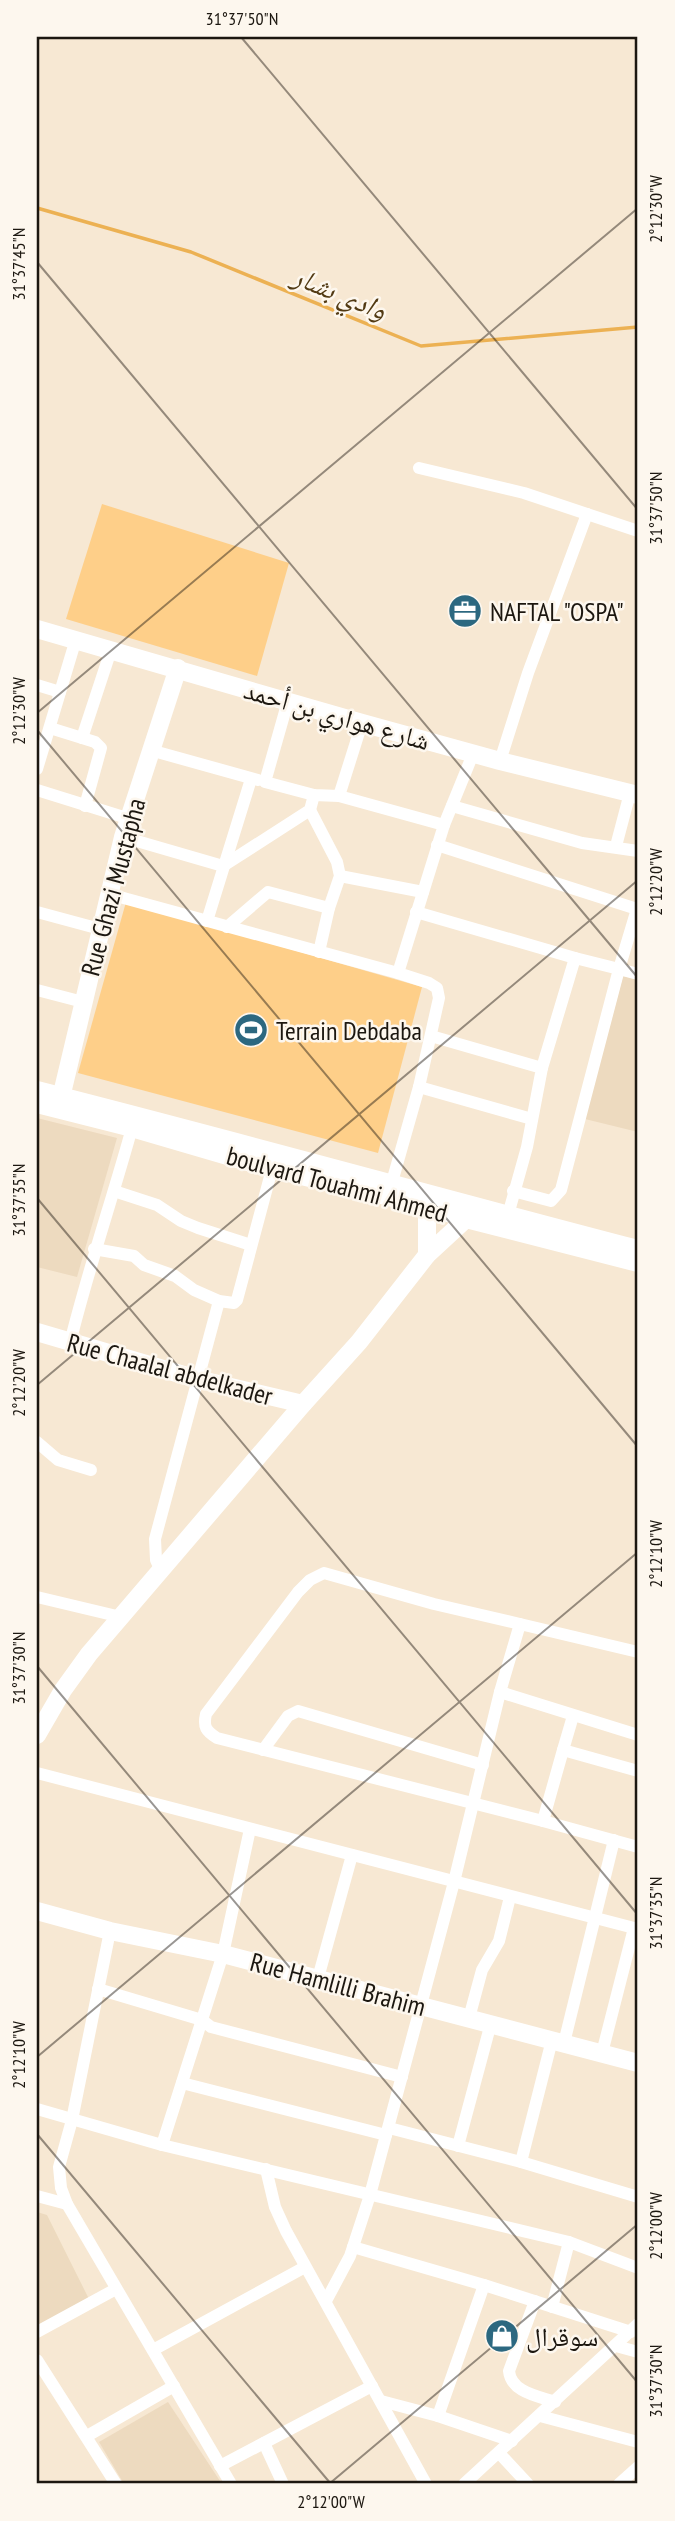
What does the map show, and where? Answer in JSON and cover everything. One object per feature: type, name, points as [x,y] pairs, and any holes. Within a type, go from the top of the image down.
[{"type":"street","points":[[419,468],[524,494],[638,531]]},
{"type":"street","points":[[500,761],[528,673],[587,514]]},
{"type":"street","name":"شارع هواري بن أحمد","points":[[37,629],[473,754],[634,794]]},
{"type":"street","points":[[37,769],[75,639]]},
{"type":"street","points":[[82,738],[111,650]]},
{"type":"street","name":"Rue Ghazi Mustapha","points":[[59,1102],[123,837],[178,668]]},
{"type":"street","points":[[37,685],[60,692]]},
{"type":"street","points":[[265,782],[288,701]]},
{"type":"street","points":[[339,796],[362,723]]},
{"type":"street","points":[[50,727],[94,742],[100,748],[85,806]]},
{"type":"street","points":[[150,750],[251,779],[314,795],[339,796],[444,825]]},
{"type":"street","points":[[398,973],[437,845],[473,754]]},
{"type":"street","points":[[207,921],[251,779]]},
{"type":"street","points":[[37,790],[130,819]]},
{"type":"street","points":[[616,846],[634,794]]},
{"type":"street","points":[[123,837],[223,866],[310,810],[314,795]]},
{"type":"street","points":[[452,806],[582,843],[638,851]]},
{"type":"street","points":[[310,810],[337,862],[340,876],[319,952]]},
{"type":"street","points":[[437,845],[638,909],[619,969],[561,1190],[551,1200],[513,1191]]},
{"type":"street","points":[[340,876],[422,892]]},
{"type":"street","points":[[227,927],[268,892],[329,908]]},
{"type":"street","points":[[109,894],[398,973],[437,988],[439,998],[431,1036],[392,1182]]},
{"type":"street","points":[[37,912],[100,929]]},
{"type":"street","points":[[416,912],[638,974]]},
{"type":"street","points":[[508,1215],[542,1068],[575,958]]},
{"type":"street","points":[[37,990],[83,1002]]},
{"type":"street","points":[[431,1036],[542,1068]]},
{"type":"street","points":[[419,1087],[532,1119]]},
{"type":"street","name":"boulvard Touahmi Ahmed","points":[[37,1090],[59,1102],[132,1128],[272,1169],[429,1200],[638,1263]]},
{"type":"street","name":"boulvard Touahmi Ahmed","points":[[37,1104],[59,1102],[392,1182],[429,1200]]},
{"type":"street","points":[[70,1343],[94,1249],[132,1128]]},
{"type":"street","points":[[94,1249],[134,1256],[144,1265],[175,1276],[187,1287],[219,1301],[232,1303],[237,1300],[272,1169]]},
{"type":"street","points":[[114,1191],[157,1205],[181,1221],[198,1228],[251,1245]]},
{"type":"street","points":[[427,1255],[429,1200]]},
{"type":"street","points":[[37,1735],[70,1681],[121,1617],[359,1342],[427,1255],[468,1212]]},
{"type":"street","name":"boulvard Touahmi Ahmed","points":[[468,1212],[508,1215],[638,1249]]},
{"type":"street","points":[[161,1571],[156,1560],[155,1539],[219,1301]]},
{"type":"street","name":"Rue Chaalal abdelkader","points":[[37,1334],[197,1379],[303,1404]]},
{"type":"street","points":[[37,1442],[58,1460],[91,1471]]},
{"type":"street","points":[[638,1652],[434,1604],[324,1573],[317,1575],[298,1592],[206,1714],[204,1724],[206,1731],[217,1738],[638,1847]]},
{"type":"street","points":[[37,1597],[121,1617]]},
{"type":"street","points":[[326,2301],[353,2247],[370,2195],[422,2006],[500,1692],[520,1624]]},
{"type":"street","points":[[500,1692],[638,1735]]},
{"type":"street","points":[[263,1750],[288,1716],[298,1711],[483,1765]]},
{"type":"street","points":[[543,1821],[573,1716]]},
{"type":"street","points":[[563,1750],[638,1772]]},
{"type":"street","points":[[37,1773],[636,1928],[601,2053]]},
{"type":"street","points":[[162,2145],[223,1954],[250,1829]]},
{"type":"street","points":[[521,2162],[594,1919],[614,1840]]},
{"type":"street","points":[[318,1978],[352,1855]]},
{"type":"street","points":[[469,2018],[482,1970],[499,1941],[510,1897]]},
{"type":"street","name":"Rue Hamlilli Brahim","points":[[37,1911],[110,1931],[223,1954],[318,1978],[638,2063]]},
{"type":"street","points":[[110,1931],[72,2120],[59,2167],[61,2188],[67,2204],[231,2484]]},
{"type":"street","points":[[98,1989],[202,2020],[211,2027],[402,2077]]},
{"type":"street","points":[[458,2146],[491,2023]]},
{"type":"street","points":[[182,2083],[387,2132],[458,2146],[638,2197]]},
{"type":"street","points":[[37,2109],[162,2145],[569,2242],[638,2268]]},
{"type":"street","points":[[266,2169],[275,2207],[305,2267],[381,2400],[425,2484]]},
{"type":"street","points":[[37,2196],[67,2204]]},
{"type":"street","points":[[552,2307],[569,2242]]},
{"type":"street","points":[[353,2247],[552,2307],[634,2328]]},
{"type":"street","points":[[153,2350],[305,2267]]},
{"type":"street","points":[[438,2416],[484,2285]]},
{"type":"street","points":[[37,2332],[116,2289]]},
{"type":"street","points":[[535,2301],[509,2371],[510,2379],[514,2387],[555,2402]]},
{"type":"street","points":[[464,2484],[634,2328]]},
{"type":"street","points":[[616,2346],[638,2352]]},
{"type":"street","points":[[37,2360],[116,2484]]},
{"type":"street","points":[[87,2436],[174,2386]]},
{"type":"street","points":[[220,2466],[372,2386]]},
{"type":"street","points":[[381,2400],[512,2441]]},
{"type":"street","points":[[540,2416],[638,2442]]},
{"type":"street","points":[[264,2443],[283,2484]]},
{"type":"street","points":[[499,2453],[528,2484]]},
{"type":"street","points":[[619,2484],[638,2467]]},
{"type":"shaded area","points":[[102,504],[289,563],[257,676],[66,619]]},
{"type":"shaded area","name":"Terrain Debdaba","points":[[126,902],[422,987],[378,1153],[78,1073]]},
{"type":"shaded area","points":[[623,976],[638,980],[638,1132],[585,1119]]},
{"type":"shaded area","points":[[37,1118],[117,1138],[77,1277],[37,1267]]},
{"type":"shaded area","points":[[37,2212],[47,2215],[89,2299],[37,2329]]},
{"type":"shaded area","points":[[168,2402],[222,2484],[124,2484],[99,2442]]},
{"type":"waterway","name":"وادي بشار","points":[[37,208],[191,252],[421,346],[638,327]]},
{"type":"place","name":"NAFTAL \"OSPA\"","points":[[465,611]]},
{"type":"place","name":"Terrain Debdaba","points":[[251,1030]]},
{"type":"place","name":"سوقرال","points":[[502,2336]]}]
